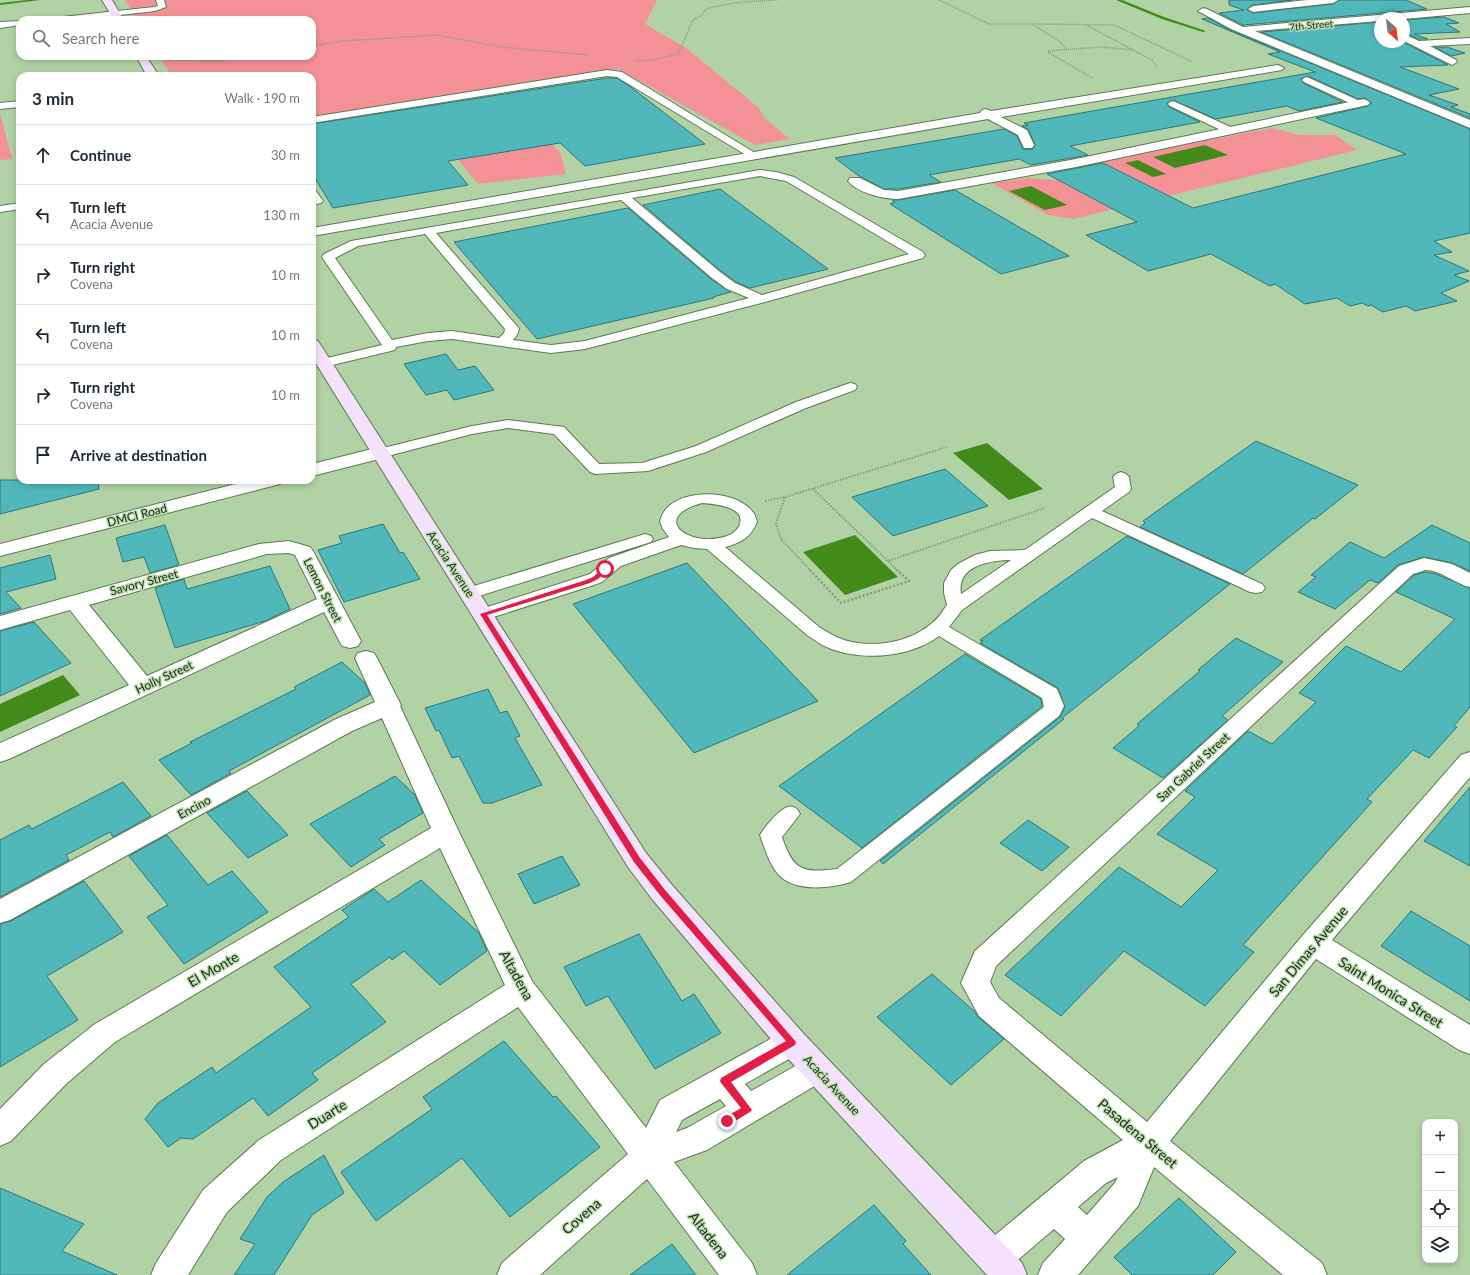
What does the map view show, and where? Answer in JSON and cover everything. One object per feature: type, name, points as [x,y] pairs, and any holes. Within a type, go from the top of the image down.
[{"type":"street","points":[[107,0],[116,16]]},
{"type":"street","points":[[1253,9],[1333,0]]},
{"type":"street","points":[[1410,16],[1470,10]]},
{"type":"street","points":[[1203,11],[1241,29],[1470,124]]},
{"type":"street","name":"7th Street","points":[[1241,29],[1374,19]]},
{"type":"street","points":[[1366,20],[1374,23]]},
{"type":"street","points":[[1410,40],[1452,62]]},
{"type":"street","points":[[1419,44],[1470,41]]},
{"type":"street","points":[[143,60],[151,72]]},
{"type":"street","points":[[316,226],[990,114],[1117,95],[1278,68]]},
{"type":"street","points":[[855,181],[869,190],[879,193],[898,195],[1062,166],[1362,104]]},
{"type":"street","points":[[751,154],[981,110],[1023,132],[1028,145]]},
{"type":"street","points":[[969,118],[988,129]]},
{"type":"street","points":[[1009,139],[1028,145],[1062,166]]},
{"type":"street","points":[[316,231],[607,178]]},
{"type":"street","name":"Acacia Avenue","points":[[318,353],[380,453],[477,603],[637,860],[662,892],[792,1042],[1002,1267]]},
{"type":"street","points":[[316,469],[380,453]]},
{"type":"street","name":"DMCI Road","points":[[0,550],[257,484]]},
{"type":"street","name":"Savory Street","points":[[0,623],[266,548],[289,547]]},
{"type":"street","name":"Lemon Street","points":[[289,547],[303,551],[328,602],[358,650]]},
{"type":"street","name":"San Gabriel Street","points":[[975,984],[985,958],[1406,570],[1424,564],[1445,568],[1470,581]]},
{"type":"street","points":[[74,601],[143,687]]},
{"type":"street","name":"Holly Street","points":[[0,754],[328,602]]},
{"type":"street","name":"Altadena","points":[[358,650],[389,705],[446,832],[522,990],[740,1275]]},
{"type":"street","name":"Encino","points":[[0,912],[344,725],[389,705]]},
{"type":"street","name":"San Dimas Avenue","points":[[1055,1275],[1126,1195],[1149,1143],[1313,943],[1470,761]]},
{"type":"street","name":"El Monte","points":[[2,1124],[55,1074],[104,1033],[446,832]]},
{"type":"street","name":"Saint Monica Street","points":[[1313,943],[1470,1041]]},
{"type":"street","name":"Pasadena Street","points":[[975,984],[989,1007],[1149,1143],[1310,1275]]},
{"type":"street","name":"Duarte","points":[[168,1275],[215,1201],[270,1150],[522,990]]},
{"type":"street","name":"Covena","points":[[649,1156],[671,1110],[792,1042]]},
{"type":"street","name":"Covena","points":[[514,1275],[649,1156],[696,1140],[817,1069]]},
{"type":"street","points":[[724,1081],[747,1110]]},
{"type":"street","name":"San Dimas Avenue","points":[[1002,1267],[1055,1208],[1095,1172],[1149,1143]]},
{"type":"street","points":[[1055,1208],[1088,1238]]},
{"type":"lane","points":[[122,16],[162,7],[160,0]]},
{"type":"lane","points":[[0,25],[16,23]]},
{"type":"lane","points":[[316,119],[607,73],[619,74],[751,154]]},
{"type":"lane","points":[[1307,80],[1362,104]]},
{"type":"lane","points":[[0,106],[16,104]]},
{"type":"lane","points":[[1172,104],[1231,131]]},
{"type":"lane","points":[[318,353],[388,344],[428,337],[452,335],[551,349],[585,345],[761,299],[919,255],[790,179],[760,174],[355,244],[328,257],[388,344]]},
{"type":"lane","points":[[625,198],[716,275],[731,286],[761,299]]},
{"type":"lane","points":[[0,210],[16,207]]},
{"type":"lane","points":[[428,231],[512,329],[510,334],[501,343]]},
{"type":"lane","points":[[380,453],[472,430],[508,424],[559,430],[595,469],[642,468],[701,449],[801,405],[850,388]]},
{"type":"lane","points":[[713,545],[813,631],[830,641],[855,648],[881,649],[906,646],[938,628],[956,606],[1123,489],[1121,477]]},
{"type":"lane","points":[[702,498],[717,498],[731,501],[742,507],[749,516],[749,525],[743,534],[730,541],[713,545],[696,544],[676,535],[668,522],[670,514],[677,506],[689,501],[702,498]]},
{"type":"lane","points":[[1092,512],[1256,588]]},
{"type":"lane","points":[[477,603],[540,571],[676,535]]},
{"type":"lane","points":[[477,603],[556,591],[596,578],[615,562],[676,535]]},
{"type":"lane","points":[[956,606],[951,587],[961,569],[972,562],[995,555],[1029,555]]},
{"type":"lane","points":[[540,571],[556,591]]},
{"type":"lane","points":[[790,814],[771,836],[777,853],[790,872],[806,878],[823,880],[843,876],[1052,711],[1054,706],[1050,694],[938,628]]},
{"type":"path","points":[[632,61],[652,60],[678,54],[693,20],[712,7],[741,2],[777,0]]},
{"type":"path","points":[[939,0],[989,24],[1120,27],[1197,63]]},
{"type":"path","points":[[1032,24],[1059,41],[1067,49]]},
{"type":"path","points":[[1088,26],[1152,60],[1160,72],[1157,88]]},
{"type":"path","points":[[316,45],[343,41],[437,35],[501,47],[588,56]]},
{"type":"path","points":[[1117,95],[1048,51],[1102,47],[1135,50]]},
{"type":"path","points":[[162,60],[225,60]]},
{"type":"path","points":[[813,488],[909,581],[841,603],[781,539],[776,523],[785,497],[813,488],[948,447]]},
{"type":"path","points":[[888,561],[1045,508]]},
{"type":"shaded area","points":[[125,0],[657,0],[645,24],[686,48],[759,108],[765,119],[790,139],[755,145],[618,69],[316,115],[316,72],[169,72],[162,60],[316,60],[316,16],[135,16]]},
{"type":"shaded area","points":[[0,113],[12,159],[0,160]]},
{"type":"shaded area","points":[[522,117],[560,152],[566,174],[478,184],[453,153]]},
{"type":"shaded area","points":[[1272,128],[1300,135],[1335,135],[1357,150],[1073,219],[1048,215],[992,183],[1029,178],[1073,182],[1094,168],[1094,162]]},
{"type":"shaded area","points":[[1205,145],[1228,155],[1175,168],[1153,157]]},
{"type":"shaded area","points":[[1138,160],[1166,174],[1153,177],[1125,163]]},
{"type":"shaded area","points":[[1031,186],[1067,205],[1045,210],[1009,191]]},
{"type":"shaded area","points":[[987,443],[1043,489],[1009,500],[953,453]]},
{"type":"shaded area","points":[[855,535],[898,577],[845,595],[803,552]]},
{"type":"shaded area","points":[[63,675],[80,695],[0,732],[0,704]]},
{"type":"building","points":[[1229,0],[1293,0],[1252,5],[1247,10],[1253,13],[1333,4],[1339,0],[1406,0],[1427,9],[1374,12],[1374,14],[1243,25],[1219,13],[1244,10],[1229,5]]},
{"type":"building","points":[[1444,17],[1459,23],[1446,24],[1460,32],[1414,34],[1428,39],[1419,39],[1410,35],[1410,20]]},
{"type":"building","points":[[1208,18],[1230,30],[1470,129],[1470,233],[1434,241],[1452,252],[1434,255],[1469,271],[1454,275],[1469,281],[1441,293],[1457,301],[1415,311],[1406,306],[1383,312],[1371,305],[1368,306],[1362,303],[1350,306],[1337,298],[1305,304],[1275,284],[1270,286],[1211,254],[1148,271],[1086,235],[1137,222],[1047,174],[1103,163],[1193,208],[1406,154],[1316,118],[1368,106],[1372,103],[1365,98],[1358,99],[1308,76],[1301,79],[1303,83],[1343,102],[1299,111],[1287,106],[1216,119],[1173,100],[1167,103],[1169,107],[1200,122],[1070,146],[1088,155],[1031,165],[1019,159],[929,175],[941,182],[898,189],[884,189],[859,176],[835,158],[1004,129],[1017,136],[1023,149],[1032,150],[1035,144],[1028,129],[1022,126],[1028,125],[1024,123],[1315,72],[1268,54],[1280,52],[1202,19]]},
{"type":"building","points":[[1374,23],[1374,48],[1410,48],[1410,46],[1448,65],[1400,67],[1459,89],[1429,95],[1458,105],[1451,107],[1470,114],[1470,118],[1261,32]]},
{"type":"building","points":[[1435,47],[1447,47],[1465,53],[1451,56]]},
{"type":"building","points":[[607,78],[617,78],[705,144],[585,166],[560,143],[448,161],[468,185],[333,208],[316,180],[316,123]]},
{"type":"building","points":[[720,189],[828,269],[750,288],[736,282],[721,271],[643,205]]},
{"type":"building","points":[[955,190],[1069,256],[1001,274],[890,204],[895,202],[892,200]]},
{"type":"building","points":[[628,208],[711,279],[731,292],[713,297],[714,298],[537,339],[454,242]]},
{"type":"building","points":[[446,354],[458,370],[475,366],[494,390],[454,400],[447,390],[426,395],[404,364]]},
{"type":"building","points":[[1256,441],[1358,485],[1315,519],[1313,518],[1243,574],[1140,527],[1145,523],[1143,521]]},
{"type":"building","points":[[945,469],[988,506],[893,536],[852,497]]},
{"type":"building","points":[[0,480],[16,480],[16,484],[98,484],[99,489],[0,514]]},
{"type":"building","points":[[383,524],[400,553],[403,552],[420,579],[344,602],[318,550],[342,543],[339,536]]},
{"type":"building","points":[[165,525],[179,565],[150,573],[144,557],[123,562],[116,538]]},
{"type":"building","points":[[1432,525],[1470,543],[1470,571],[1452,563],[1424,557],[1398,565],[1378,583],[1370,580],[1335,609],[1298,592],[1316,577],[1311,575],[1350,542],[1384,558]]},
{"type":"building","points":[[1127,536],[1230,584],[1062,718],[1064,719],[883,864],[880,861],[1060,717],[1065,707],[1058,688],[980,643],[983,641],[980,640]]},
{"type":"building","points":[[50,555],[56,579],[6,592],[21,608],[0,614],[0,568]]},
{"type":"building","points":[[687,563],[818,701],[694,753],[573,604]]},
{"type":"building","points":[[270,566],[290,609],[265,621],[175,648],[155,588],[184,579],[187,589]]},
{"type":"building","points":[[1425,572],[1436,574],[1470,588],[1470,707],[1454,726],[1457,727],[1429,758],[1413,750],[1367,799],[1372,802],[1243,945],[1254,952],[1205,1006],[1124,951],[1061,1016],[1005,975],[1119,867],[1181,907],[1218,870],[1157,834],[1195,797],[1185,791],[1248,731],[1272,744],[1316,702],[1299,693],[1346,646],[1401,672],[1455,619],[1396,592],[1414,575]]},
{"type":"building","points":[[34,622],[71,663],[0,696],[0,631]]},
{"type":"building","points":[[1236,638],[1283,662],[1222,716],[1228,720],[1163,778],[1113,748],[1139,726],[1137,724],[1200,671],[1198,670]]},
{"type":"building","points":[[965,654],[1041,699],[1042,706],[862,848],[779,786]]},
{"type":"building","points":[[342,662],[365,683],[370,695],[229,771],[231,773],[191,795],[159,760],[192,743],[190,742],[296,689],[294,687]]},
{"type":"building","points":[[488,689],[500,713],[507,711],[520,736],[515,738],[542,785],[492,803],[483,803],[459,756],[452,758],[439,730],[436,731],[425,708]]},
{"type":"building","points":[[395,776],[415,795],[423,813],[379,839],[385,845],[351,867],[310,824]]},
{"type":"building","points":[[123,782],[151,816],[113,837],[110,832],[66,855],[69,860],[0,897],[0,840],[29,825],[32,829]]},
{"type":"building","points":[[1470,787],[1470,866],[1424,841]]},
{"type":"building","points":[[247,791],[288,835],[248,858],[207,813]]},
{"type":"building","points":[[1028,820],[1069,847],[1042,871],[1000,843]]},
{"type":"building","points":[[167,835],[208,885],[232,871],[268,912],[184,964],[147,917],[168,905],[129,856]]},
{"type":"building","points":[[562,856],[580,885],[534,904],[518,874]]},
{"type":"building","points":[[421,880],[479,933],[487,951],[440,985],[404,951],[392,960],[390,957],[351,984],[386,1022],[312,1073],[318,1080],[268,1116],[253,1098],[193,1139],[181,1138],[168,1147],[145,1119],[158,1103],[212,1067],[216,1073],[311,1007],[274,967],[349,917],[342,910],[374,889],[388,902]]},
{"type":"building","points":[[84,881],[123,932],[47,976],[78,1020],[0,1067],[0,924],[11,921]]},
{"type":"building","points":[[1411,911],[1470,946],[1470,1001],[1381,946]]},
{"type":"building","points":[[639,934],[682,1001],[694,994],[721,1033],[655,1069],[608,996],[586,1006],[564,967]]},
{"type":"building","points":[[932,974],[1004,1039],[951,1085],[877,1017]]},
{"type":"building","points":[[504,1041],[553,1097],[556,1096],[600,1147],[510,1217],[462,1158],[376,1221],[341,1172],[432,1109],[423,1097]]},
{"type":"building","points":[[324,1155],[344,1193],[312,1215],[274,1275],[234,1275],[255,1244],[240,1239],[267,1197],[283,1182]]},
{"type":"building","points":[[0,1188],[84,1224],[62,1251],[117,1275],[0,1275]]},
{"type":"building","points":[[1179,1198],[1236,1252],[1213,1275],[1132,1275],[1114,1257]]},
{"type":"building","points":[[874,1205],[906,1241],[903,1244],[931,1275],[787,1275]]},
{"type":"building","points":[[672,1244],[696,1275],[630,1275]]},
{"type":"waterway","points":[[0,4],[38,0]]},
{"type":"waterway","points":[[1118,0],[1163,18],[1204,31]]},
{"type":"route","points":[[605,569],[596,578],[588,581],[484,614],[637,860],[662,892],[792,1042],[724,1081],[747,1110],[727,1121]]}]
